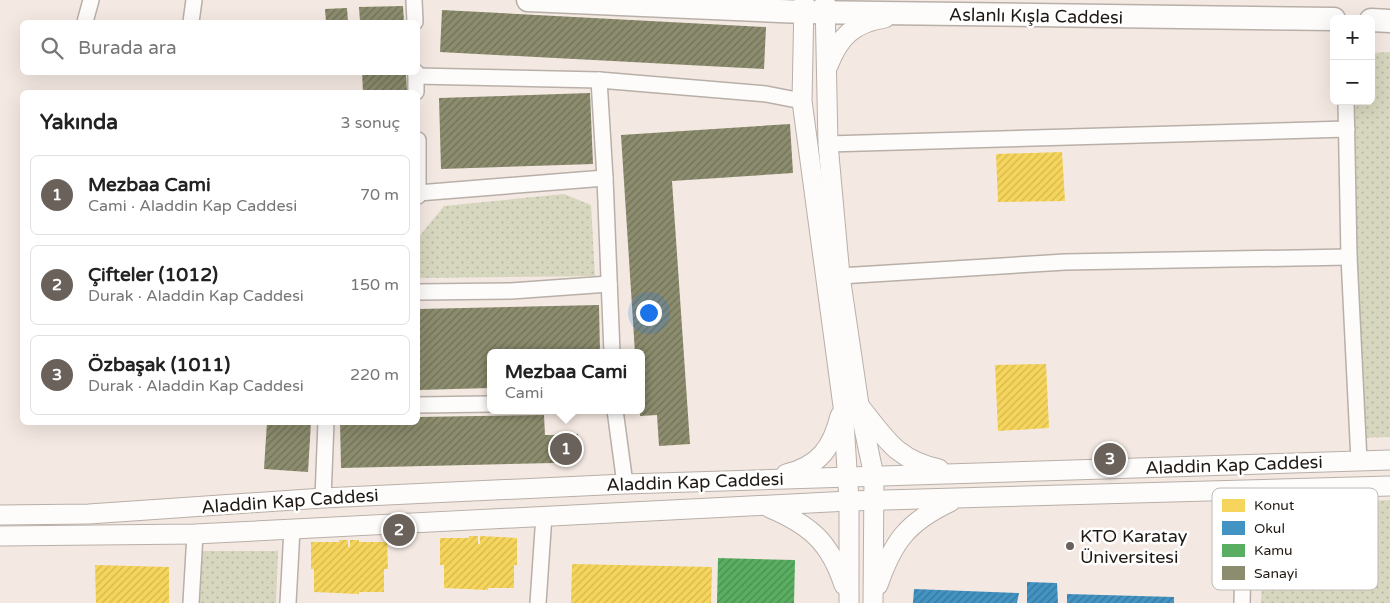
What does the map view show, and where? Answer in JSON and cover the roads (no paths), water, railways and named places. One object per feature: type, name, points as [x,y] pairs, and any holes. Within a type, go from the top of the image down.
[{"type":"main road","name":"Aslanlı Kışla Caddesi","points":[[528,0],[814,6],[904,15],[1330,19]]},
{"type":"main road","points":[[1375,20],[1390,21]]},
{"type":"street","points":[[86,20],[91,0]]},
{"type":"street","points":[[191,20],[194,0]]},
{"type":"street","points":[[414,0],[415,20]]},
{"type":"street","points":[[814,6],[825,72],[828,144],[851,405],[848,476],[849,601]]},
{"type":"street","points":[[814,6],[802,101],[851,405],[874,476],[873,600]]},
{"type":"street","points":[[825,72],[836,45],[852,29],[869,20],[904,15]]},
{"type":"street","points":[[420,74],[599,80],[766,94],[802,101]]},
{"type":"street","points":[[416,75],[416,90]]},
{"type":"street","points":[[599,80],[612,349]]},
{"type":"street","points":[[1346,105],[1349,257],[1359,461]]},
{"type":"street","points":[[828,144],[1347,129]]},
{"type":"street","points":[[420,195],[605,178]]},
{"type":"street","points":[[840,276],[1065,262],[1349,257]]},
{"type":"street","points":[[420,292],[511,291],[609,284]]},
{"type":"street","points":[[420,405],[487,404]]},
{"type":"street","points":[[851,405],[897,452],[921,465],[956,473]]},
{"type":"street","points":[[763,480],[795,472],[820,459],[851,405]]},
{"type":"street","points":[[616,414],[625,484]]},
{"type":"street","points":[[323,498],[326,425]]},
{"type":"street","name":"Aladdin Kap Caddesi","points":[[0,515],[89,514],[323,498],[625,484],[1390,460]]},
{"type":"street","name":"Aladdin Kap Caddesi","points":[[1318,488],[1390,486]]},
{"type":"street","name":"Aladdin Kap Caddesi","points":[[0,536],[195,534],[849,501],[1212,491]]},
{"type":"street","points":[[873,600],[884,566],[902,535],[925,514],[956,499]]},
{"type":"street","points":[[764,505],[795,518],[820,537],[838,565],[849,601]]},
{"type":"street","points":[[538,603],[544,515]]},
{"type":"street","points":[[288,603],[292,529]]},
{"type":"street","points":[[191,603],[195,534]]},
{"type":"street","points":[[1242,590],[1242,603]]},
{"type":"place","name":"Mezbaa Cami","points":[[566,449]]},
{"type":"place","name":"Özbaşak (1011)","points":[[1110,459]]},
{"type":"place","name":"Çifteler (1012)","points":[[399,530]]},
{"type":"place","name":"KTO Karatay Üniversitesi","points":[[1070,546]]}]
